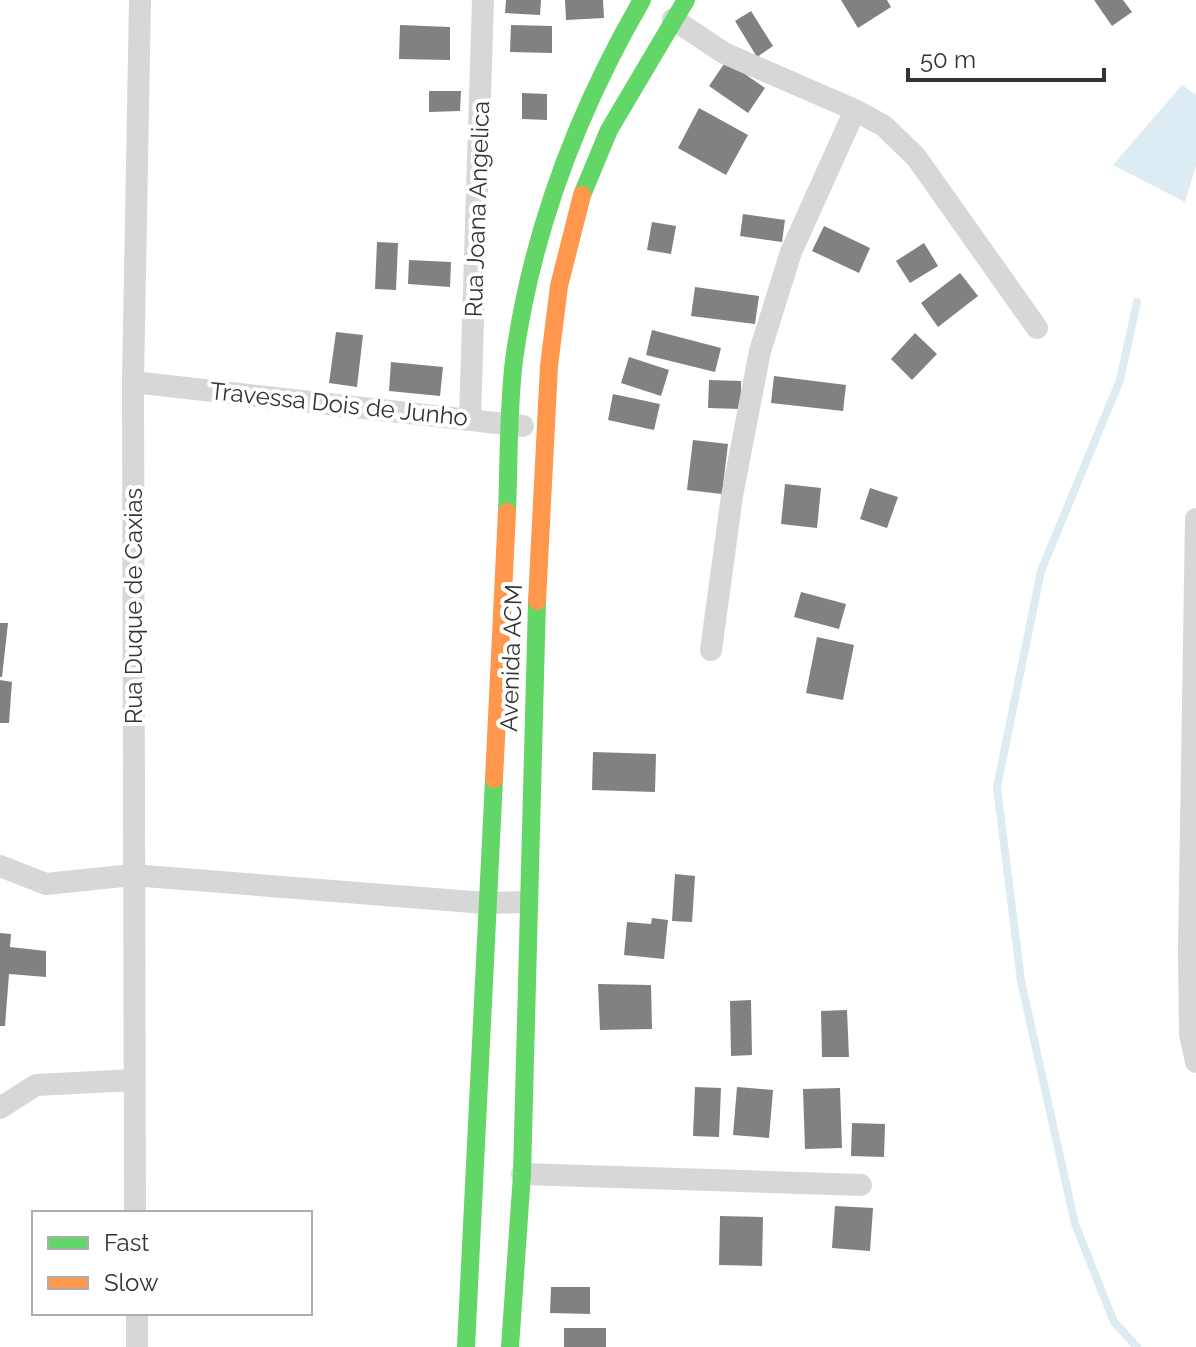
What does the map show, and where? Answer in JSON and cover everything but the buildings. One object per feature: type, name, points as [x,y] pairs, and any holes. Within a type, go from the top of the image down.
[{"type":"main road","name":"Avenida ACM","points":[[466,1347],[485,903],[514,362],[527,278],[555,177],[601,69],[642,0]]},
{"type":"main road","name":"Avenida ACM","points":[[510,1347],[522,1174],[527,902],[544,428],[559,286],[584,189],[609,130],[686,0]]},
{"type":"street","name":"Rua Duque de Caxias","points":[[135,1211],[133,382],[140,0]]},
{"type":"street","name":"Rua Joana Angelica","points":[[470,418],[483,0]]},
{"type":"street","points":[[673,19],[724,53],[855,110],[884,126],[916,157],[1037,328]]},
{"type":"street","points":[[711,650],[732,496],[760,351],[791,252],[855,110]]},
{"type":"street","name":"Travessa Dois de Junho","points":[[133,382],[544,428]]},
{"type":"street","points":[[1196,519],[1193,1029],[1196,1062]]},
{"type":"street","points":[[0,866],[46,884],[132,875],[485,903],[527,902]]},
{"type":"street","points":[[0,1108],[36,1085],[134,1080]]},
{"type":"street","points":[[522,1174],[861,1185]]},
{"type":"street","points":[[137,1315],[137,1347]]},
{"type":"shaded area","points":[[1182,85],[1196,95],[1196,166],[1185,202],[1113,165]]},
{"type":"waterway","points":[[1137,302],[1120,380],[1041,571],[997,787],[1021,981],[1075,1224],[1114,1322],[1137,1347]]},
{"type":"traffic: fast","points":[[507,512],[512,379],[532,265],[560,173],[578,129],[597,85],[642,0]]},
{"type":"traffic: fast","points":[[582,195],[609,130],[686,0]]},
{"type":"traffic: fast","points":[[510,1347],[522,1174],[537,601]]},
{"type":"traffic: fast","points":[[466,1347],[494,779]]},
{"type":"traffic: slow","points":[[537,601],[549,366],[559,286],[582,195]]},
{"type":"traffic: slow","points":[[494,779],[507,512]]}]
